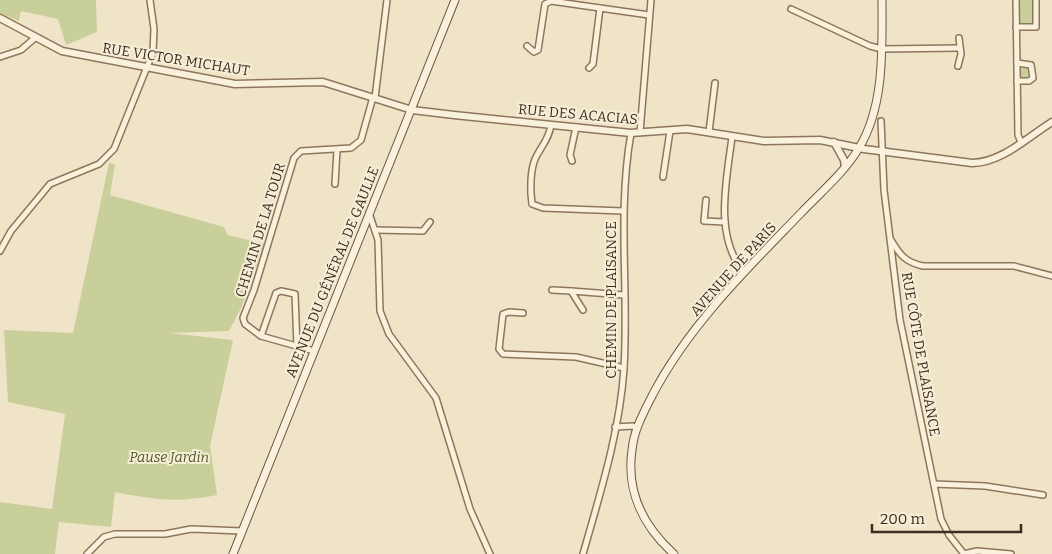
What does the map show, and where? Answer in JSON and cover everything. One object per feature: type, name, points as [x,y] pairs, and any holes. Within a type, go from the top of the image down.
[{"type":"main road","name":"AVENUE DU GÉNÉRAL DE GAULLE","points":[[233,554],[455,0]]},
{"type":"main road","name":"AVENUE DE PARIS","points":[[674,554],[648,525],[633,491],[631,464],[636,428],[667,368],[710,310],[845,167],[860,148],[878,89],[882,49],[882,0]]},
{"type":"street","points":[[0,251],[11,231],[50,184],[99,164],[114,149],[153,52],[154,29],[150,0]]},
{"type":"street","points":[[374,98],[387,0]]},
{"type":"street","points":[[640,132],[651,0]]},
{"type":"street","points":[[1016,0],[1018,135],[1021,142]]},
{"type":"street","points":[[1016,27],[1036,27],[1036,0]]},
{"type":"street","points":[[527,46],[534,52],[538,50],[545,4],[551,1],[649,15]]},
{"type":"street","points":[[589,68],[594,64],[600,8]]},
{"type":"street","points":[[791,9],[870,46],[882,49],[960,48]]},
{"type":"street","name":"RUE VICTOR MICHAUT","points":[[0,18],[62,51],[235,84],[323,82],[412,110]]},
{"type":"street","points":[[0,57],[21,50],[36,37]]},
{"type":"street","points":[[958,66],[959,38]]},
{"type":"street","points":[[1017,63],[1031,65],[1033,69],[1033,78],[1029,81],[1017,81]]},
{"type":"street","points":[[710,132],[714,84]]},
{"type":"street","name":"CHEMIN DE LA TOUR","points":[[261,336],[245,324],[243,318],[254,290],[294,158],[301,151],[351,148],[361,140],[374,98]]},
{"type":"street","name":"RUE DES ACACIAS","points":[[412,110],[631,133],[687,129],[764,141],[834,142],[880,151],[978,163],[998,157],[1052,122]]},
{"type":"street","name":"RUE CÔTE DE PLAISANCE","points":[[881,121],[880,151],[884,190],[905,349],[941,519],[949,535],[964,554]]},
{"type":"street","points":[[551,125],[546,142],[537,154],[534,164],[532,204],[543,208],[623,211]]},
{"type":"street","points":[[572,161],[570,155],[576,127]]},
{"type":"street","points":[[663,177],[670,131]]},
{"type":"street","name":"CHEMIN DE PLAISANCE","points":[[583,554],[602,487],[615,427],[624,368],[624,172],[631,133]]},
{"type":"street","points":[[865,134],[870,146],[880,151]]},
{"type":"street","points":[[732,137],[725,222],[732,254],[744,272]]},
{"type":"street","points":[[834,142],[844,160],[845,167]]},
{"type":"street","points":[[335,184],[337,150]]},
{"type":"street","points":[[706,200],[704,221],[725,222]]},
{"type":"street","points":[[370,213],[376,230],[380,310],[383,322],[389,334],[436,398],[470,509],[490,554]]},
{"type":"street","points":[[376,230],[423,231],[430,222]]},
{"type":"street","points":[[890,238],[901,257],[910,263],[923,266],[1014,266],[1052,276]]},
{"type":"street","points":[[552,290],[624,295]]},
{"type":"street","points":[[297,347],[295,294],[281,291],[276,293],[261,336],[297,347],[314,351]]},
{"type":"street","points":[[571,291],[582,310]]},
{"type":"street","points":[[523,313],[508,312],[503,314],[499,349],[503,354],[576,357],[624,368]]},
{"type":"street","points":[[615,427],[633,426],[636,428]]},
{"type":"street","points":[[934,484],[985,486],[1042,495]]},
{"type":"street","points":[[87,554],[104,538],[115,534],[165,534],[191,529],[242,531]]},
{"type":"street","points":[[964,554],[977,551],[1011,554]]},
{"type":"green space","points":[[0,0],[96,0],[97,32],[66,45],[58,19],[21,11],[19,21],[0,13]]},
{"type":"green space","points":[[1019,0],[1034,0],[1034,20],[1029,25],[1023,25],[1019,21]]},
{"type":"green space","points":[[1023,67],[1027,67],[1031,73],[1027,79],[1023,79],[1019,75],[1019,71]]},
{"type":"green space","name":"Pause Jardin","points":[[109,163],[115,164],[110,195],[224,227],[228,235],[265,244],[241,308],[229,331],[169,333],[233,340],[210,446],[217,495],[178,500],[142,497],[115,492],[111,527],[59,522],[55,554],[0,554],[0,502],[52,509],[65,414],[8,402],[4,330],[73,333]]}]
